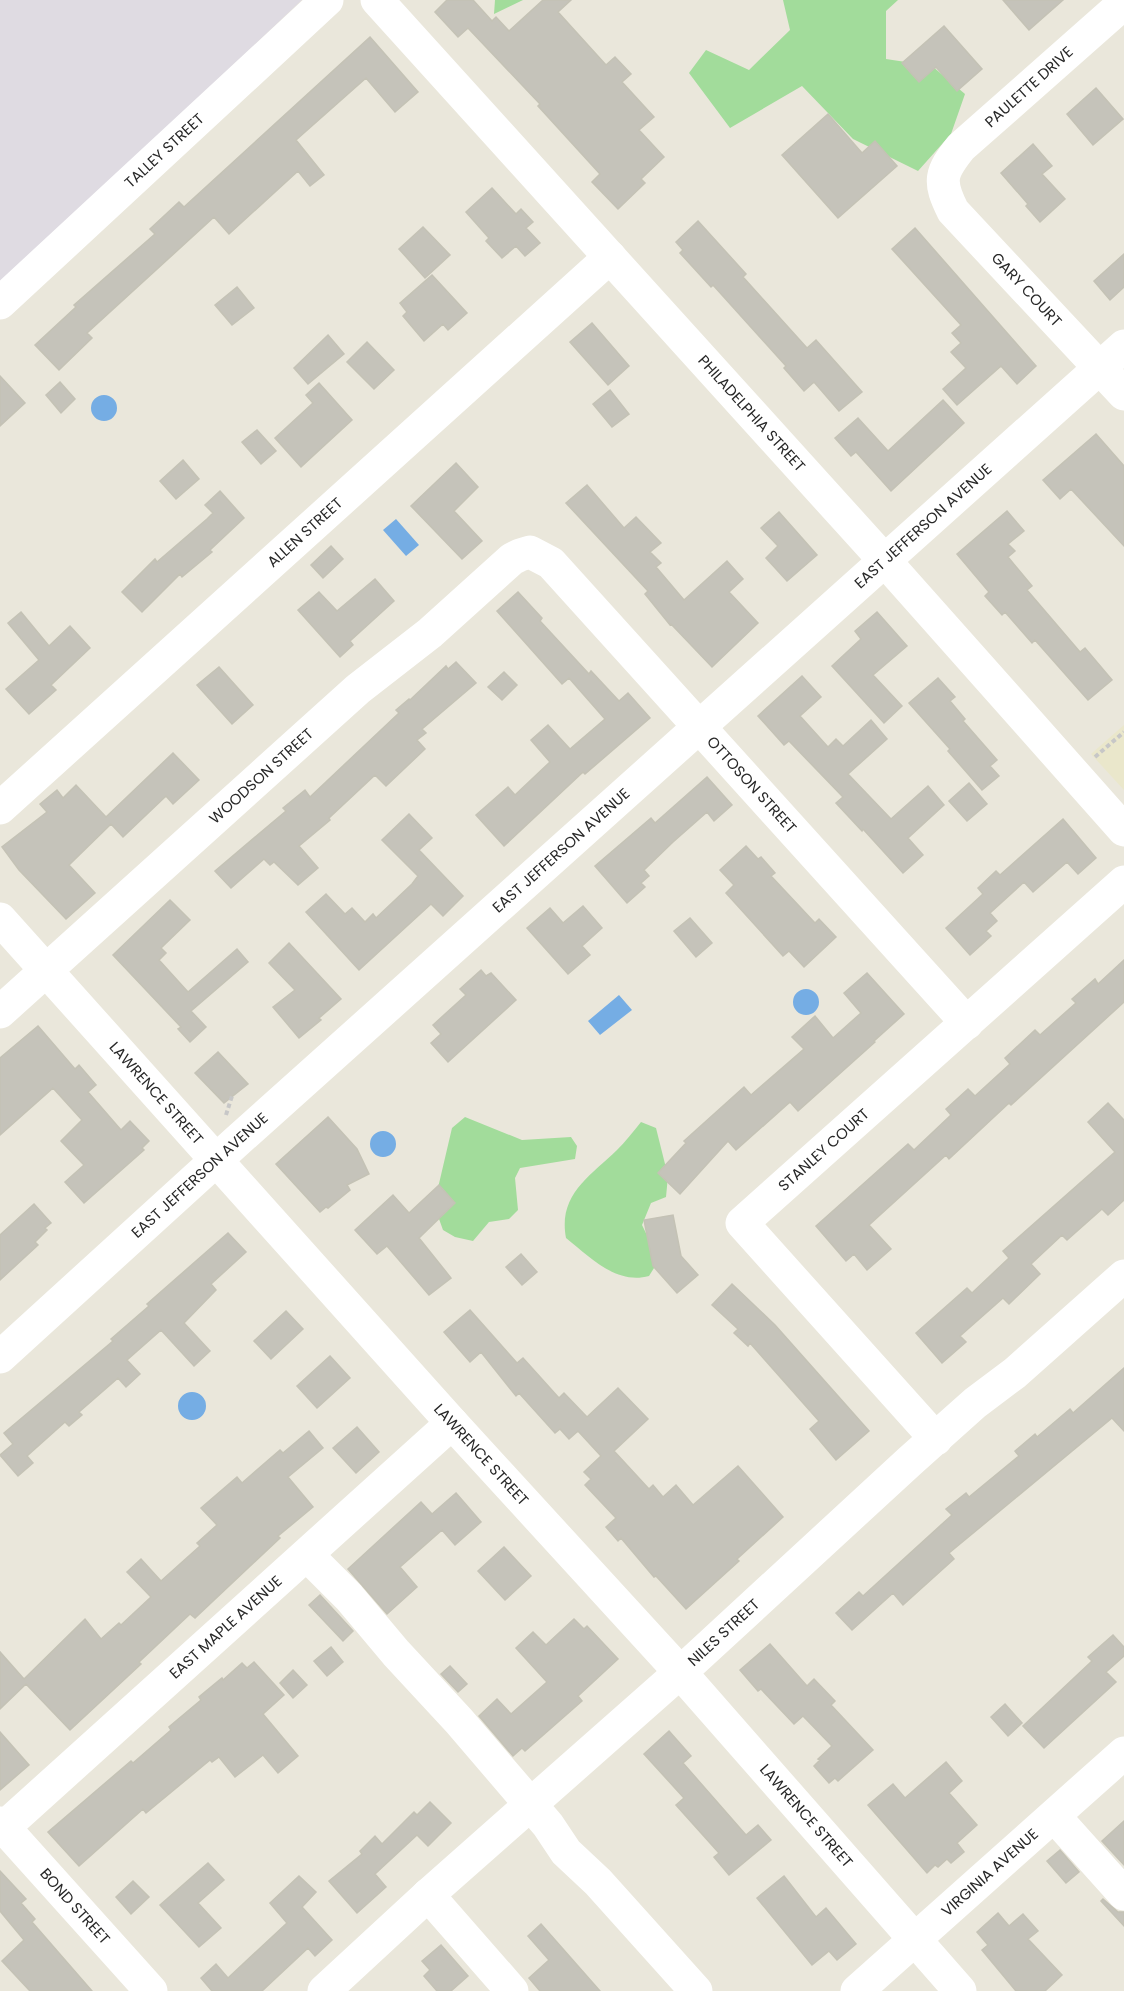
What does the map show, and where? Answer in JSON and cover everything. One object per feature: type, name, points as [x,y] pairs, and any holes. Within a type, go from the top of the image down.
[{"type":"street","name":"TALLEY STREET","points":[[0,303],[327,0]]},
{"type":"street","name":"PHILADELPHIA STREET","points":[[377,0],[885,561],[1124,830]]},
{"type":"street","name":"PAULETTE DRIVE","points":[[942,178],[950,160],[961,147],[1124,3]]},
{"type":"street","name":"GARY COURT","points":[[942,178],[945,195],[953,211],[1124,394]]},
{"type":"street","name":"ALLEN STREET","points":[[0,808],[610,257]]},
{"type":"street","name":"EAST JEFFERSON AVENUE","points":[[0,1357],[216,1160],[1124,346]]},
{"type":"street","name":"OTTOSON STREET","points":[[531,552],[551,563],[968,1023]]},
{"type":"street","name":"WOODSON STREET","points":[[0,1012],[358,688],[430,633],[512,559],[531,552]]},
{"type":"street","name":"STANLEY COURT","points":[[936,1439],[742,1223],[1124,882]]},
{"type":"street","name":"LAWRENCE STREET","points":[[0,919],[452,1423],[680,1672],[960,1991]]},
{"type":"street","name":"NILES STREET","points":[[324,1991],[428,1894],[680,1672],[894,1475],[975,1403],[1015,1374],[1124,1276]]},
{"type":"street","name":"EAST MAPLE AVENUE","points":[[1,1827],[452,1423]]},
{"type":"street","points":[[307,1555],[349,1597],[396,1653],[459,1721],[549,1825],[566,1852],[598,1882],[696,1991]]},
{"type":"street","name":"VIRGINIA AVENUE","points":[[857,1991],[1124,1753]]},
{"type":"street","points":[[1054,1816],[1124,1894]]},
{"type":"street","name":"BOND STREET","points":[[1,1827],[151,1991]]},
{"type":"street","points":[[428,1894],[512,1991]]},
{"type":"path","points":[[1092,760],[1124,732]]},
{"type":"shaded area","points":[[0,0],[302,0],[0,285]]},
{"type":"shaded area","points":[[1124,725],[1124,790],[1091,754]]},
{"type":"green space","points":[[495,0],[523,0],[494,14]]},
{"type":"green space","points":[[783,0],[898,0],[886,11],[886,59],[932,66],[965,94],[951,134],[918,171],[853,139],[802,86],[730,128],[689,73],[706,50],[749,70],[790,30]]},
{"type":"green space","points":[[465,1117],[522,1140],[571,1137],[577,1146],[575,1159],[520,1168],[515,1178],[518,1210],[509,1219],[489,1222],[473,1241],[455,1237],[443,1230],[434,1205],[452,1128]]},
{"type":"green space","points":[[641,1122],[656,1128],[668,1176],[666,1197],[651,1203],[642,1225],[659,1260],[649,1276],[637,1278],[625,1277],[594,1261],[566,1238],[565,1223],[571,1198],[578,1188],[620,1147]]},
{"type":"water","points":[[104,395],[113,399],[117,408],[113,417],[104,421],[95,417],[91,408],[95,399]]},
{"type":"water","points":[[396,519],[419,545],[406,556],[383,530]]},
{"type":"water","points":[[806,989],[815,993],[819,1002],[815,1011],[806,1015],[797,1011],[793,1002],[797,993]]},
{"type":"water","points":[[619,995],[632,1010],[600,1035],[588,1021]]},
{"type":"water","points":[[383,1131],[392,1135],[396,1144],[392,1153],[383,1157],[374,1153],[370,1144],[374,1135]]},
{"type":"water","points":[[192,1392],[202,1396],[206,1406],[202,1416],[192,1420],[182,1416],[178,1406],[182,1396]]},
{"type":"building","points":[[447,0],[473,0],[492,21],[496,17],[509,31],[543,0],[571,0],[558,12],[606,65],[615,57],[631,74],[622,82],[654,117],[639,130],[664,157],[641,179],[645,183],[618,209],[592,182],[600,174],[538,106],[540,104],[468,28],[458,37],[435,12]]},
{"type":"building","points":[[1003,0],[1063,0],[1029,30]]},
{"type":"building","points":[[944,26],[982,69],[957,91],[936,67],[919,82],[902,63]]},
{"type":"building","points":[[370,37],[418,92],[395,112],[366,78],[296,140],[324,175],[310,186],[298,171],[229,234],[214,217],[87,333],[92,338],[59,370],[35,345],[76,307],[74,305],[155,234],[150,229],[179,202],[184,207]]},
{"type":"building","points":[[1096,88],[1123,119],[1093,145],[1067,114]]},
{"type":"building","points":[[828,114],[862,153],[875,141],[897,166],[838,218],[782,155]]},
{"type":"building","points":[[1033,144],[1052,166],[1042,174],[1065,199],[1040,222],[1026,206],[1028,204],[1001,173]]},
{"type":"building","points":[[492,188],[516,214],[521,209],[533,222],[526,228],[540,243],[525,256],[516,246],[502,258],[486,241],[489,238],[466,212]]},
{"type":"building","points":[[698,221],[746,274],[743,277],[807,348],[816,340],[862,392],[839,411],[814,382],[804,391],[784,368],[786,366],[713,285],[711,287],[680,253],[683,250],[676,242]]},
{"type":"building","points":[[423,227],[450,255],[425,278],[399,249]]},
{"type":"building","points":[[915,228],[1036,366],[1017,384],[1001,366],[957,405],[943,389],[966,368],[951,352],[961,343],[952,333],[961,325],[892,249]]},
{"type":"building","points":[[1124,254],[1124,287],[1110,300],[1094,281]]},
{"type":"building","points":[[432,275],[467,313],[448,330],[443,324],[424,341],[403,316],[407,312],[400,303]]},
{"type":"building","points":[[237,287],[254,308],[232,325],[215,305]]},
{"type":"building","points":[[592,323],[629,366],[608,385],[570,342]]},
{"type":"building","points":[[328,335],[344,354],[308,384],[294,368]]},
{"type":"building","points":[[367,342],[394,370],[374,389],[347,362]]},
{"type":"building","points":[[0,376],[25,403],[0,426]]},
{"type":"building","points":[[60,382],[75,399],[61,413],[46,395]]},
{"type":"building","points":[[319,383],[352,420],[301,467],[275,438],[313,403],[306,395]]},
{"type":"building","points":[[610,390],[629,414],[612,427],[593,404]]},
{"type":"building","points":[[943,400],[964,423],[891,491],[856,452],[851,456],[835,438],[858,418],[888,451]]},
{"type":"building","points":[[257,430],[276,451],[261,464],[242,442]]},
{"type":"building","points":[[1096,434],[1124,466],[1124,546],[1071,489],[1060,499],[1043,480]]},
{"type":"building","points":[[183,460],[199,479],[176,499],[160,481]]},
{"type":"building","points":[[456,463],[478,487],[454,511],[482,541],[462,559],[411,506]]},
{"type":"building","points":[[587,485],[624,528],[636,517],[661,543],[650,552],[661,563],[656,567],[684,600],[727,561],[743,579],[729,592],[758,623],[712,667],[670,625],[645,594],[648,591],[566,503]]},
{"type":"building","points":[[220,491],[244,518],[210,550],[212,552],[182,577],[180,574],[142,612],[122,592],[155,559],[157,562],[213,513],[205,505]]},
{"type":"building","points":[[1007,511],[1024,531],[1008,544],[1015,551],[1008,557],[1032,586],[1027,590],[1080,652],[1085,648],[1112,680],[1088,700],[1035,640],[1032,643],[1005,612],[1002,615],[985,596],[989,592],[957,554]]},
{"type":"building","points":[[779,512],[817,555],[787,581],[766,558],[778,546],[761,528]]},
{"type":"building","points":[[331,546],[343,559],[323,578],[311,565]]},
{"type":"building","points":[[375,579],[394,601],[350,641],[353,645],[340,657],[298,610],[319,592],[337,611]]},
{"type":"building","points":[[518,592],[542,618],[540,621],[589,674],[591,671],[619,701],[628,693],[650,718],[585,774],[583,772],[504,846],[476,815],[508,787],[515,795],[550,762],[531,740],[548,725],[570,749],[605,719],[569,678],[562,684],[497,611]]},
{"type":"building","points":[[21,612],[49,646],[70,626],[90,648],[51,685],[56,690],[29,714],[6,689],[39,660],[8,623]]},
{"type":"building","points":[[877,612],[907,646],[873,675],[902,706],[884,723],[832,666],[861,639],[855,631]]},
{"type":"building","points":[[456,662],[476,683],[422,729],[426,733],[417,740],[425,749],[386,786],[375,775],[329,818],[330,820],[299,846],[318,868],[298,885],[274,862],[270,865],[264,859],[231,888],[215,871],[286,811],[283,808],[305,790],[310,797],[399,713],[396,710],[446,666],[448,669]]},
{"type":"building","points":[[219,667],[253,705],[232,724],[197,685]]},
{"type":"building","points":[[504,672],[517,685],[502,700],[488,687]]},
{"type":"building","points":[[802,676],[821,697],[800,716],[828,747],[836,739],[843,746],[871,720],[887,739],[848,774],[891,819],[928,786],[944,805],[908,838],[923,855],[903,873],[836,803],[843,797],[789,741],[784,745],[758,716]]},
{"type":"building","points":[[938,678],[955,697],[950,701],[965,719],[963,721],[997,760],[990,766],[999,776],[982,790],[948,751],[950,749],[909,703]]},
{"type":"building","points":[[173,753],[199,780],[173,804],[166,796],[123,837],[111,824],[69,865],[95,893],[66,919],[19,870],[2,847],[47,812],[40,804],[57,790],[63,798],[76,785],[106,817]]},
{"type":"building","points":[[707,777],[732,805],[714,821],[707,812],[673,842],[644,870],[649,876],[641,883],[645,887],[627,903],[595,866],[651,818],[655,823]]},
{"type":"building","points":[[969,783],[987,804],[967,821],[949,801]]},
{"type":"building","points":[[409,814],[432,838],[419,850],[463,896],[443,916],[431,904],[359,970],[306,912],[326,894],[345,914],[352,908],[365,922],[373,914],[376,918],[412,884],[418,876],[382,840]]},
{"type":"building","points":[[1063,819],[1096,858],[1078,874],[1067,862],[1033,892],[1024,882],[990,913],[997,921],[986,931],[991,936],[970,955],[946,928],[983,894],[978,888],[996,871],[1000,875]]},
{"type":"building","points":[[746,846],[758,859],[761,857],[775,873],[771,876],[815,923],[819,919],[836,937],[804,967],[789,951],[783,956],[726,893],[734,885],[720,870]]},
{"type":"building","points":[[170,900],[190,920],[161,948],[166,953],[159,960],[188,992],[237,949],[248,962],[191,1011],[206,1027],[190,1042],[178,1029],[181,1027],[113,955]]},
{"type":"building","points":[[583,906],[602,928],[582,946],[590,955],[568,974],[527,928],[550,908],[563,923]]},
{"type":"building","points":[[690,918],[712,943],[696,957],[674,931]]},
{"type":"building","points":[[289,943],[341,999],[299,1038],[273,1007],[295,990],[269,963]]},
{"type":"building","points":[[1124,960],[1124,1002],[1011,1105],[1009,1103],[949,1159],[946,1155],[869,1225],[891,1249],[867,1270],[854,1254],[846,1261],[816,1226],[908,1144],[914,1150],[951,1115],[946,1109],[968,1089],[975,1096],[1010,1064],[1005,1058],[1035,1030],[1040,1035],[1076,1003],[1072,999],[1095,979],[1098,984]]},
{"type":"building","points":[[481,970],[486,976],[491,973],[516,1000],[448,1062],[431,1043],[441,1034],[433,1025],[466,995],[460,989]]},
{"type":"building","points":[[867,973],[904,1014],[798,1111],[790,1102],[736,1150],[728,1141],[680,1194],[658,1173],[686,1143],[684,1141],[744,1087],[751,1095],[804,1049],[792,1037],[815,1016],[833,1038],[861,1013],[844,993]]},
{"type":"building","points":[[38,1026],[75,1069],[79,1065],[96,1085],[88,1092],[121,1130],[130,1121],[149,1141],[142,1148],[144,1150],[84,1203],[65,1182],[84,1165],[61,1141],[82,1120],[53,1088],[0,1135],[0,1058]]},
{"type":"building","points":[[218,1052],[248,1084],[224,1103],[195,1073]]},
{"type":"building","points":[[1108,1103],[1124,1120],[1124,1200],[1108,1215],[1102,1209],[1067,1240],[1062,1235],[1031,1264],[1040,1274],[1009,1304],[1003,1298],[960,1336],[966,1342],[942,1363],[916,1333],[967,1288],[972,1293],[1009,1258],[1003,1251],[1115,1152],[1088,1122]]},
{"type":"building","points":[[328,1117],[357,1149],[369,1174],[347,1185],[350,1190],[320,1212],[276,1164]]},
{"type":"building","points":[[439,1185],[455,1203],[419,1238],[451,1278],[429,1295],[387,1246],[377,1254],[355,1230],[393,1195],[409,1213]]},
{"type":"building","points":[[34,1204],[51,1223],[35,1242],[38,1245],[0,1280],[0,1235]]},
{"type":"building","points":[[673,1215],[681,1256],[698,1275],[677,1293],[653,1266],[644,1220]]},
{"type":"building","points":[[228,1233],[246,1252],[211,1284],[216,1290],[184,1323],[210,1351],[194,1366],[161,1330],[127,1360],[140,1374],[126,1387],[118,1378],[79,1412],[82,1415],[69,1426],[65,1422],[27,1456],[33,1463],[18,1476],[0,1455],[13,1444],[4,1433],[113,1341],[111,1339],[149,1306],[147,1304]]},
{"type":"building","points":[[521,1254],[537,1272],[522,1285],[506,1267]]},
{"type":"building","points":[[732,1284],[775,1325],[869,1431],[836,1460],[810,1429],[819,1421],[750,1343],[748,1346],[734,1333],[738,1329],[712,1305]]},
{"type":"building","points":[[470,1310],[517,1363],[523,1358],[559,1398],[564,1393],[587,1417],[618,1388],[648,1419],[614,1451],[649,1489],[653,1485],[663,1497],[676,1485],[693,1505],[738,1466],[783,1517],[686,1609],[656,1576],[654,1577],[621,1538],[618,1541],[606,1527],[616,1518],[585,1485],[591,1479],[584,1472],[601,1456],[578,1431],[569,1439],[560,1429],[555,1433],[519,1393],[516,1396],[481,1352],[470,1362],[444,1332]]},
{"type":"building","points":[[286,1311],[303,1329],[271,1359],[254,1341]]},
{"type":"building","points":[[330,1356],[350,1378],[317,1408],[297,1386]]},
{"type":"building","points":[[1124,1368],[1124,1431],[1112,1418],[949,1553],[954,1559],[903,1605],[893,1593],[852,1630],[836,1613],[859,1592],[863,1596],[952,1515],[946,1509],[966,1493],[969,1497],[1019,1456],[1015,1451],[1035,1434],[1037,1437],[1070,1409],[1073,1413]]},
{"type":"building","points":[[357,1427],[379,1452],[356,1473],[333,1448]]},
{"type":"building","points":[[309,1431],[323,1448],[288,1477],[313,1507],[278,1536],[280,1538],[195,1618],[190,1614],[139,1662],[141,1664],[70,1730],[26,1684],[0,1709],[0,1652],[24,1679],[85,1619],[101,1639],[119,1623],[121,1625],[151,1597],[127,1572],[141,1559],[161,1581],[200,1546],[197,1543],[217,1525],[201,1508],[237,1477],[242,1483],[280,1450],[283,1453]]},
{"type":"building","points":[[456,1493],[481,1522],[455,1545],[442,1530],[400,1567],[417,1587],[387,1614],[348,1569],[421,1502],[432,1514]]},
{"type":"building","points":[[504,1547],[531,1576],[505,1600],[478,1571]]},
{"type":"building","points":[[320,1595],[353,1631],[343,1641],[309,1605]]},
{"type":"building","points":[[574,1619],[584,1629],[587,1626],[618,1659],[578,1696],[582,1701],[525,1751],[522,1748],[513,1756],[479,1716],[497,1699],[511,1714],[547,1682],[516,1648],[533,1632],[546,1645]]},
{"type":"building","points":[[1113,1635],[1124,1647],[1124,1656],[1106,1672],[1116,1682],[1044,1748],[1023,1726],[1092,1661],[1088,1657]]},
{"type":"building","points":[[770,1644],[807,1686],[814,1679],[835,1701],[831,1705],[873,1750],[838,1781],[835,1778],[829,1783],[814,1766],[832,1746],[803,1716],[794,1724],[761,1689],[758,1691],[740,1670]]},
{"type":"building","points":[[331,1647],[343,1662],[327,1676],[314,1661]]},
{"type":"building","points":[[254,1662],[284,1695],[263,1714],[298,1756],[278,1773],[263,1755],[235,1777],[219,1757],[212,1762],[210,1760],[146,1813],[143,1809],[79,1866],[48,1832],[171,1730],[169,1727],[201,1700],[199,1697],[222,1678],[223,1680],[242,1663],[247,1668]]},
{"type":"building","points":[[450,1666],[467,1684],[458,1692],[441,1674]]},
{"type":"building","points":[[293,1670],[307,1685],[293,1698],[280,1683]]},
{"type":"building","points":[[1005,1704],[1022,1723],[1008,1736],[991,1717]]},
{"type":"building","points":[[669,1731],[691,1756],[683,1763],[746,1835],[758,1825],[771,1840],[729,1875],[714,1857],[719,1853],[676,1805],[684,1798],[644,1754]]},
{"type":"building","points":[[0,1732],[29,1765],[0,1790]]},
{"type":"building","points":[[946,1762],[962,1781],[949,1793],[977,1825],[957,1843],[964,1852],[951,1863],[947,1859],[938,1867],[935,1865],[927,1873],[868,1805],[893,1784],[905,1798]]},
{"type":"building","points":[[430,1802],[451,1823],[428,1846],[417,1835],[375,1874],[386,1887],[357,1913],[329,1881],[362,1854],[360,1851],[375,1836],[382,1844],[414,1812],[417,1815]]},
{"type":"building","points":[[1124,1821],[1124,1865],[1102,1841]]},
{"type":"building","points":[[1060,1850],[1079,1872],[1066,1883],[1047,1861]]},
{"type":"building","points":[[208,1863],[224,1880],[198,1903],[221,1928],[199,1947],[160,1905]]},
{"type":"building","points":[[0,1871],[26,1899],[21,1903],[35,1919],[32,1922],[92,1991],[30,1991],[2,1961],[24,1940],[0,1911]]},
{"type":"building","points":[[299,1876],[316,1892],[302,1907],[332,1940],[315,1956],[308,1948],[262,1991],[212,1991],[201,1978],[216,1964],[228,1978],[287,1923],[270,1903]]},
{"type":"building","points":[[784,1876],[816,1917],[826,1908],[856,1944],[837,1960],[829,1951],[812,1965],[757,1898]]},
{"type":"building","points":[[133,1881],[149,1897],[131,1914],[116,1897]]},
{"type":"building","points":[[1103,1899],[1118,1912],[1124,1912],[1124,1926],[1101,1901]]},
{"type":"building","points":[[998,1913],[1009,1926],[1023,1914],[1038,1931],[1028,1939],[1062,1975],[1045,1991],[1016,1991],[982,1950],[988,1945],[977,1932]]},
{"type":"building","points":[[541,1924],[600,1991],[540,1991],[529,1978],[549,1960],[528,1936]]},
{"type":"building","points":[[441,1945],[468,1976],[451,1991],[437,1991],[424,1976],[430,1970],[422,1961]]}]
